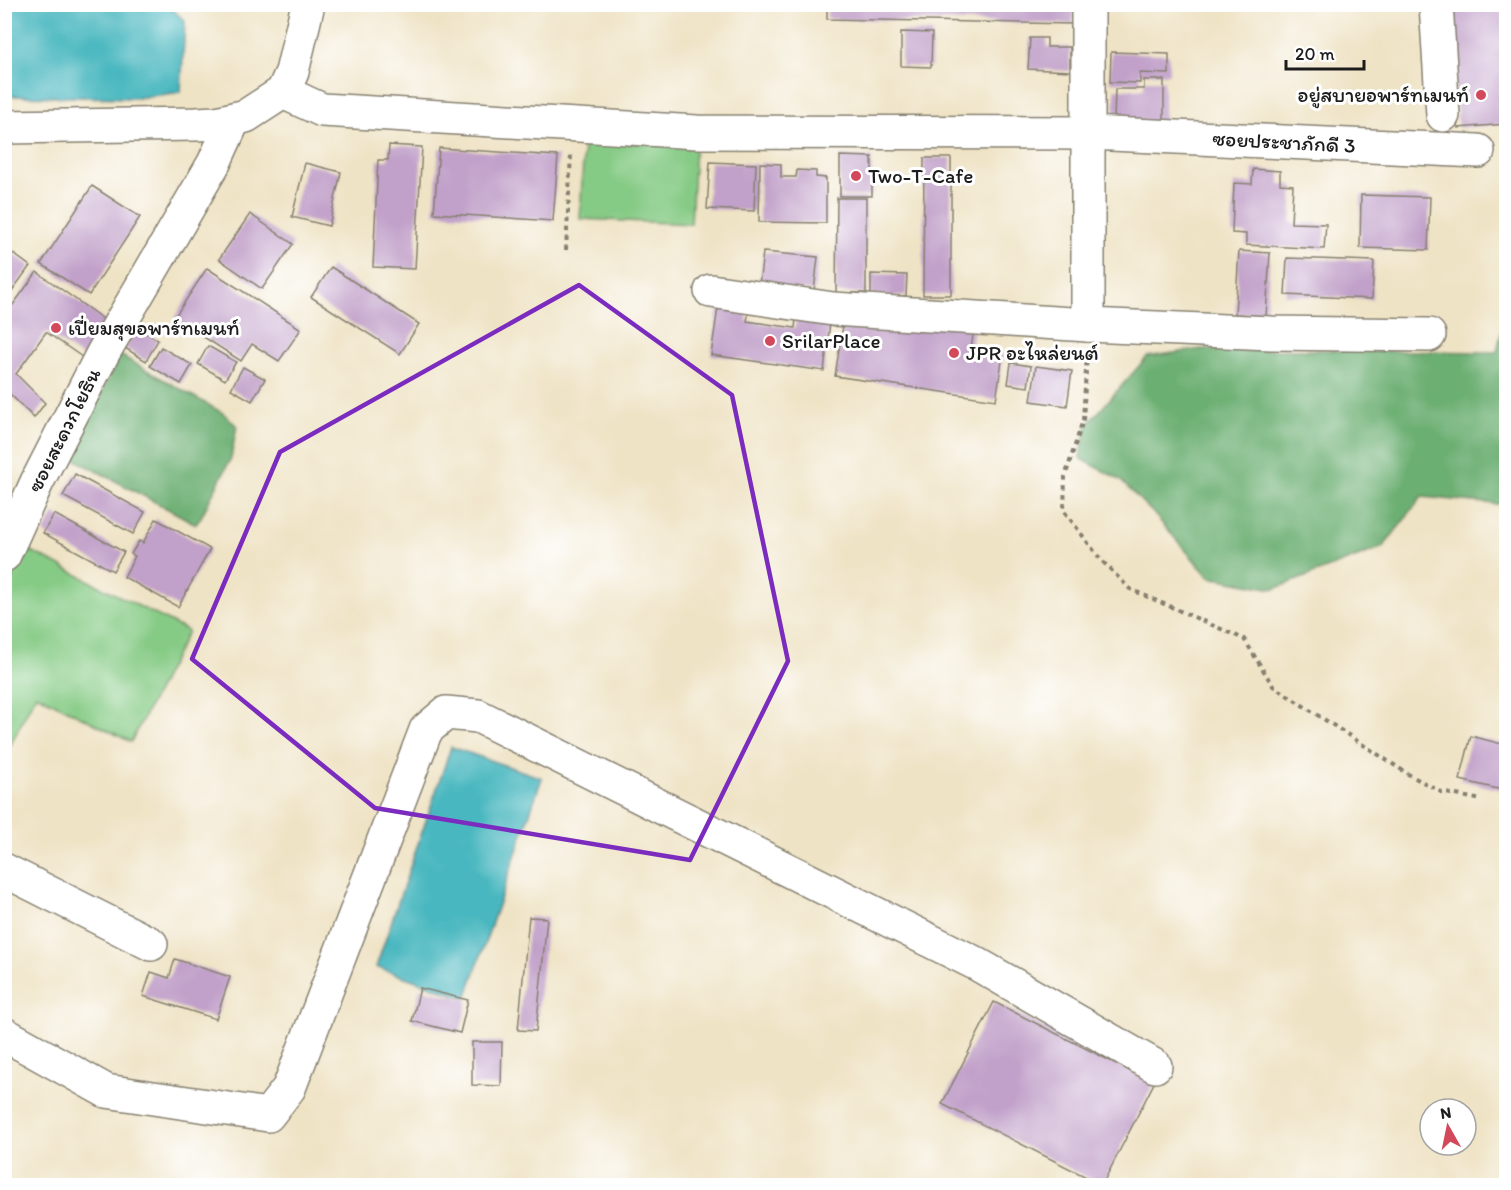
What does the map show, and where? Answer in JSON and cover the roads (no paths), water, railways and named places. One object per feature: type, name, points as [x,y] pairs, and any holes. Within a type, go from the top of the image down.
[{"type":"street","points":[[4,127],[196,124],[246,116],[284,92],[292,72],[308,4]]},
{"type":"street","points":[[1088,4],[1088,325]]},
{"type":"street","points":[[1436,4],[1443,115]]},
{"type":"street","name":"ซอยประชาภักดี 3","points":[[284,92],[322,110],[698,132],[1089,133],[1478,151]]},
{"type":"street","name":"ซอยสะดวกโยธิน","points":[[4,555],[37,482],[103,353],[214,163],[234,119]]},
{"type":"street","points":[[711,291],[833,309],[1088,325],[1271,333],[1429,335]]},
{"type":"street","points":[[4,1034],[106,1091],[268,1115],[289,1088],[426,730],[446,713],[478,716],[934,943],[976,964],[1155,1066]]},
{"type":"street","points":[[4,870],[152,944]]},
{"type":"water","points":[[5,4],[168,5],[185,21],[181,92],[137,98],[5,96]]},
{"type":"water","points":[[451,747],[542,778],[466,998],[376,967]]},
{"type":"place","name":"อยู่สบายอพาร์ทเมนท์","points":[[1481,95]]},
{"type":"place","name":"Two-T-Cafe","points":[[856,176]]},
{"type":"place","name":"เปี่ยมสุขอพาร์ทเมนท์","points":[[56,328]]},
{"type":"place","name":"SrilarPlace","points":[[770,341]]},
{"type":"place","name":"JPR อะไหล่ยนต์","points":[[954,353]]}]
